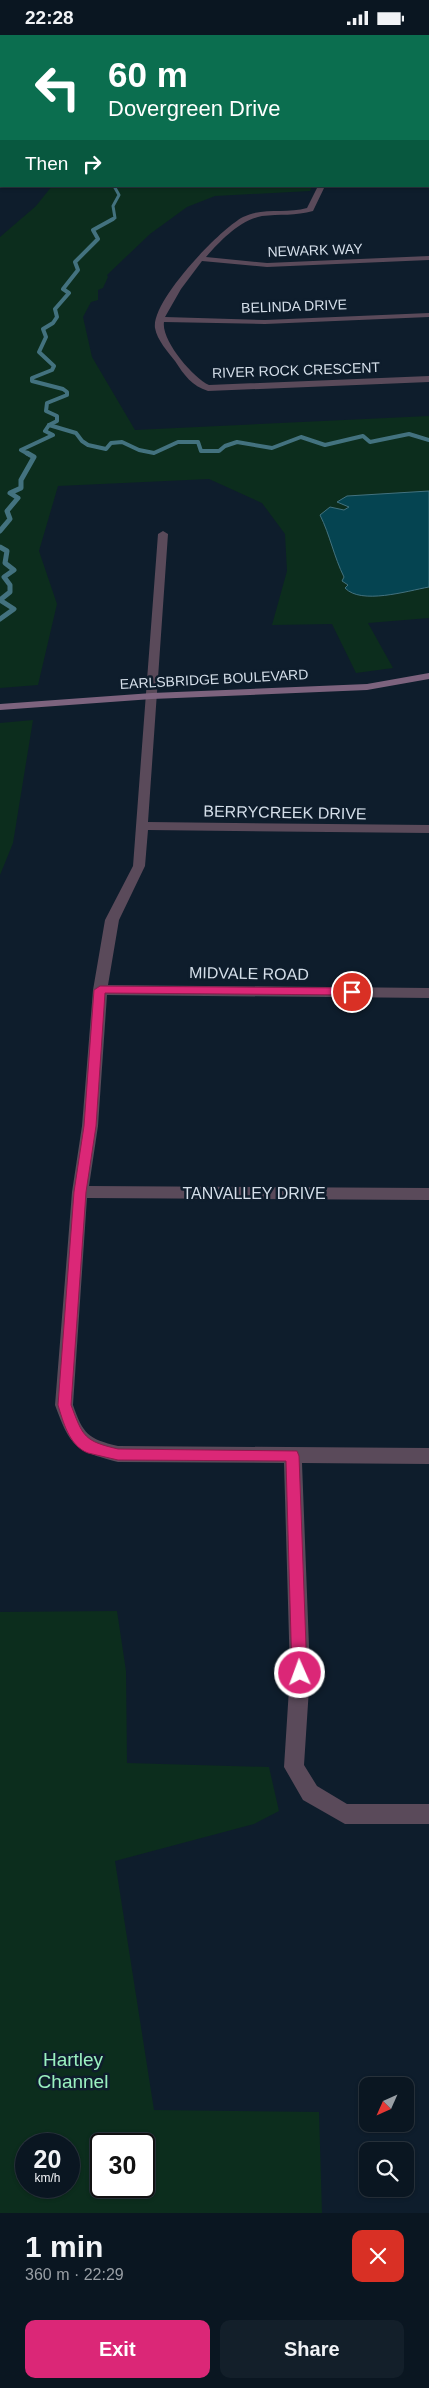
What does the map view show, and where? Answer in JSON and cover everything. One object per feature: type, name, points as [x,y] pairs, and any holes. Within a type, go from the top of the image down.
[{"type":"street","points":[[161,319],[168,304],[216,242],[246,219],[260,215],[296,213],[310,209],[321,187]]},
{"type":"street","name":"NEWARK WAY","points":[[201,259],[268,265],[429,258]]},
{"type":"street","name":"BELINDA DRIVE","points":[[161,319],[265,322],[429,315]]},
{"type":"street","name":"RIVER ROCK CRESCENT","points":[[161,319],[159,327],[170,348],[194,382],[208,388],[429,379]]},
{"type":"street","points":[[163,534],[139,865],[112,920],[100,990],[90,1126],[80,1192],[64,1405],[74,1431],[88,1447],[118,1454],[429,1456]]},
{"type":"street","name":"EARLSBRIDGE BOULEVARD","points":[[0,707],[152,696],[367,687],[429,676]]},
{"type":"street","name":"BERRYCREEK DRIVE","points":[[141,826],[429,829]]},
{"type":"street","name":"MIDVALE ROAD","points":[[100,990],[429,993]]},
{"type":"street","name":"TANVALLEY DRIVE","points":[[80,1192],[429,1194]]},
{"type":"street","points":[[293,1456],[300,1673],[294,1767],[310,1793],[345,1814],[429,1814]]},
{"type":"green space","points":[[51,187],[312,187],[310,191],[215,196],[187,207],[150,234],[107,275],[108,277],[103,288],[98,290],[98,300],[91,302],[83,317],[92,357],[135,430],[429,416],[429,618],[368,623],[393,668],[356,673],[332,624],[272,625],[287,571],[285,534],[262,503],[209,479],[58,486],[39,551],[57,604],[38,685],[0,688],[0,237],[36,206]]},
{"type":"green space","points":[[33,720],[13,843],[0,875],[0,723]]},
{"type":"green space","name":"Hartley Channel","points":[[117,1611],[126,1671],[127,1763],[269,1767],[279,1811],[254,1824],[115,1861],[154,2110],[319,2112],[322,2213],[0,2213],[0,1612]]},
{"type":"shaded area","points":[[429,491],[429,587],[397,594],[373,596],[362,596],[352,593],[345,588],[348,585],[342,581],[344,577],[320,515],[330,507],[344,510],[349,507],[337,502],[347,496]]},
{"type":"waterway","points":[[113,219],[115,218],[113,206],[119,195],[115,187]]},
{"type":"waterway","points":[[49,425],[57,421],[57,416],[46,411],[47,403],[67,395],[67,392],[63,389],[32,381],[32,378],[52,370],[54,366],[39,352],[46,337],[43,329],[53,323],[57,317],[55,309],[69,293],[63,289],[78,270],[75,262],[98,239],[93,230],[113,219]]},
{"type":"waterway","points":[[30,455],[21,450],[53,435],[45,431],[49,425]]},
{"type":"waterway","points":[[49,425],[76,433],[88,445],[106,449],[111,443],[122,442],[139,450],[154,453],[178,442],[198,442],[201,451],[219,451],[225,446],[237,442],[272,448],[301,437],[325,445],[363,436],[370,442],[409,434],[429,440]]},
{"type":"waterway","points":[[0,531],[10,519],[7,511],[18,498],[10,493],[21,488],[21,480],[34,457],[27,453]]},
{"type":"waterway","points":[[0,547],[7,551],[5,563],[14,570],[4,577],[10,585],[10,592],[0,600],[14,609],[0,619]]},
{"type":"route","points":[[300,1673],[293,1456],[118,1454],[88,1447],[74,1431],[64,1405],[80,1192],[90,1126],[100,990],[352,992]]}]
